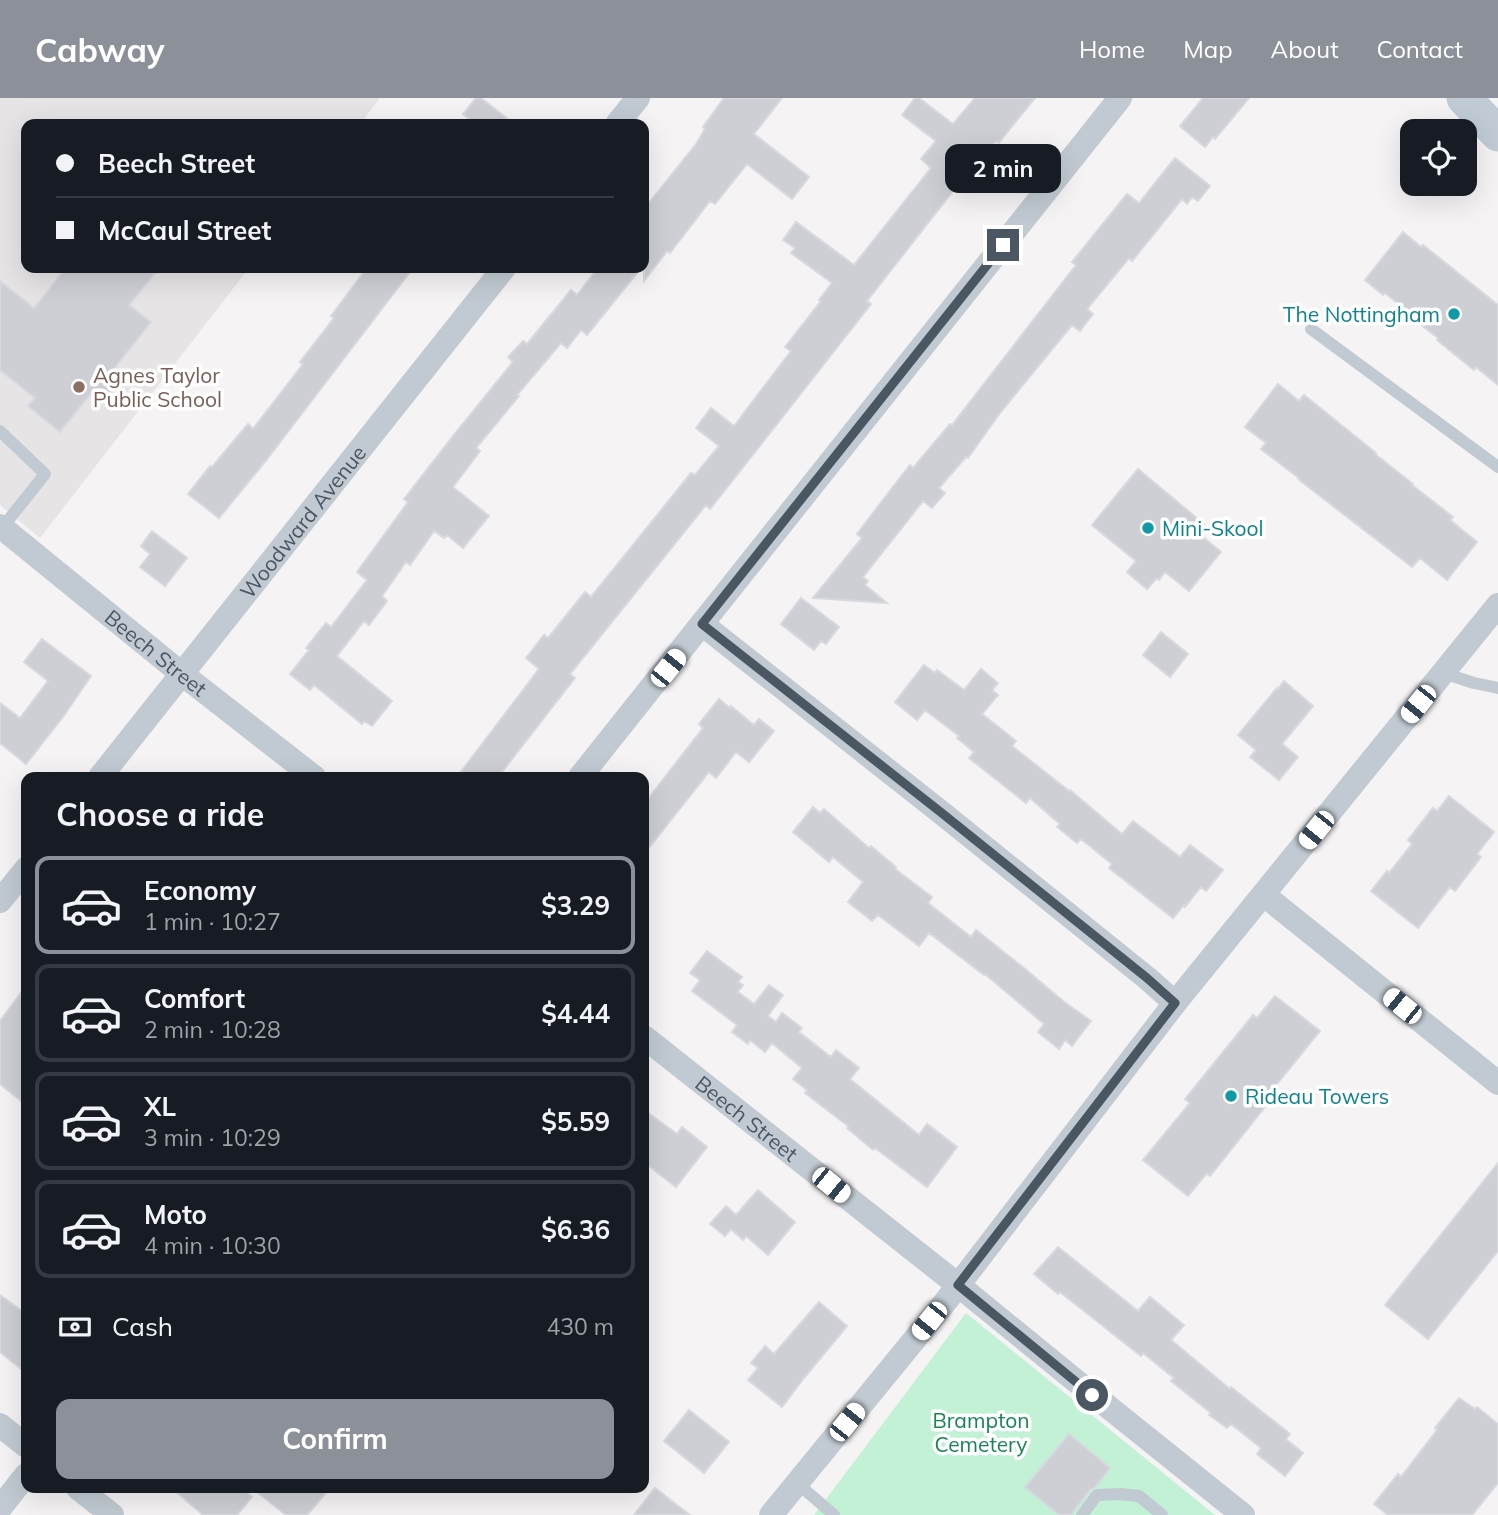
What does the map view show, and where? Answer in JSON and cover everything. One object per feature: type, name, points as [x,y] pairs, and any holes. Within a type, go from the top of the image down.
[{"type":"main road","points":[[1464,98],[1498,134]]},
{"type":"street","points":[[621,119],[638,98]]},
{"type":"street","points":[[584,772],[1121,98]]},
{"type":"street","name":"Woodward Avenue","points":[[104,772],[500,273]]},
{"type":"street","name":"Beech Street","points":[[1,527],[308,772]]},
{"type":"street","points":[[772,1515],[958,1285],[1175,1003],[1498,605]]},
{"type":"street","points":[[702,624],[943,814],[1175,1003]]},
{"type":"street","points":[[0,901],[21,875]]},
{"type":"street","points":[[1264,895],[1498,1083]]},
{"type":"street","name":"Beech Street","points":[[649,1041],[1243,1515]]},
{"type":"street","points":[[0,1425],[21,1442]]},
{"type":"street","points":[[0,1508],[21,1481]]},
{"type":"street","points":[[84,1493],[113,1515]]},
{"type":"lane","points":[[1311,329],[1498,467]]},
{"type":"lane","points":[[0,431],[45,474],[1,527]]},
{"type":"lane","points":[[1443,673],[1498,688]]},
{"type":"lane","points":[[797,1483],[834,1515]]},
{"type":"lane","points":[[1082,1515],[1097,1496],[1121,1494],[1139,1496],[1162,1515]]},
{"type":"shaded area","name":"Agnes Taylor Public School","points":[[0,98],[380,98],[364,119],[21,119],[21,273],[245,273],[40,538],[0,505]]},
{"type":"green space","name":"Brampton Cemetery","points":[[966,1313],[1215,1515],[814,1515]]},
{"type":"building","points":[[476,98],[481,98],[508,119],[469,119],[463,114]]},
{"type":"building","points":[[724,98],[782,98],[754,134],[809,177],[792,199],[747,164],[715,204],[710,201],[670,253],[667,251],[644,281],[644,273],[649,273],[649,203],[696,144],[705,129],[703,127]]},
{"type":"building","points":[[915,98],[919,98],[953,124],[975,98],[1035,98],[999,143],[996,141],[992,144],[964,177],[867,301],[871,304],[710,509],[706,505],[570,674],[575,678],[502,772],[461,772],[539,669],[526,658],[544,635],[548,638],[585,592],[591,597],[691,473],[695,475],[719,446],[696,428],[711,408],[734,426],[791,351],[785,347],[832,283],[791,253],[795,248],[783,240],[796,222],[854,265],[931,168],[921,159],[936,141],[902,115]]},
{"type":"building","points":[[1203,98],[1249,98],[1205,147],[1180,126]]},
{"type":"building","points":[[1175,158],[1210,186],[1198,201],[1192,197],[1187,204],[1182,199],[1132,261],[1129,258],[1087,309],[1093,314],[1080,331],[1072,325],[1000,413],[968,458],[966,457],[939,488],[945,493],[932,508],[923,501],[863,577],[868,581],[865,585],[887,603],[813,598],[862,538],[857,534],[892,488],[910,465],[913,468],[950,424],[952,425],[1076,265],[1072,262],[1127,194],[1139,203]]},
{"type":"building","name":"The Nottingham","points":[[1403,232],[1498,305],[1498,385],[1476,367],[1474,370],[1437,340],[1421,322],[1365,280]]},
{"type":"building","points":[[62,273],[155,273],[129,305],[151,322],[113,370],[121,377],[103,399],[93,391],[60,432],[28,406],[35,398],[0,370],[0,281],[34,308]]},
{"type":"building","points":[[363,273],[409,273],[219,518],[188,494],[248,424],[253,429],[303,364],[300,362],[334,318],[331,316]]},
{"type":"building","points":[[594,273],[637,273],[587,335],[581,330],[567,348],[561,343],[476,448],[480,451],[453,487],[489,516],[463,548],[447,535],[444,538],[434,531],[410,565],[406,562],[382,596],[387,601],[369,625],[364,621],[337,656],[392,701],[372,726],[364,721],[362,724],[314,685],[310,690],[290,674],[326,623],[331,627],[367,580],[357,572],[408,502],[404,499],[513,362],[508,357],[523,341],[527,344],[571,290],[577,295]]},
{"type":"building","points":[[1278,384],[1299,401],[1304,395],[1453,517],[1450,520],[1477,542],[1447,580],[1420,558],[1412,567],[1261,449],[1266,443],[1245,427]]},
{"type":"building","name":"Mini-Skool","points":[[1138,469],[1204,524],[1197,532],[1221,552],[1189,591],[1165,572],[1147,589],[1127,572],[1136,561],[1092,525]]},
{"type":"building","points":[[152,531],[187,558],[165,586],[140,567],[150,554],[141,546]]},
{"type":"building","points":[[801,598],[839,627],[826,644],[821,641],[814,650],[781,624]]},
{"type":"building","points":[[1161,632],[1188,654],[1170,677],[1143,655]]},
{"type":"building","points":[[42,639],[91,676],[26,764],[0,743],[0,703],[20,718],[48,681],[24,662]]},
{"type":"building","points":[[924,665],[935,673],[937,670],[964,690],[981,669],[998,683],[992,690],[998,695],[982,714],[1016,741],[1012,746],[1122,834],[1133,821],[1180,857],[1190,845],[1223,870],[1206,891],[1201,887],[1173,918],[1109,868],[1112,864],[1081,839],[1077,843],[1057,827],[1060,824],[1030,798],[1026,803],[969,758],[974,752],[957,738],[959,736],[925,710],[917,720],[895,702]]},
{"type":"building","points":[[1284,681],[1313,706],[1282,744],[1298,757],[1279,780],[1250,757],[1256,750],[1238,735]]},
{"type":"building","points":[[719,699],[754,725],[759,719],[774,731],[749,762],[736,752],[716,778],[709,772],[649,848],[649,798],[703,728],[699,724]]},
{"type":"building","points":[[1449,796],[1494,832],[1477,854],[1481,857],[1455,891],[1450,887],[1418,928],[1371,891],[1412,844],[1408,840],[1433,808],[1437,811]]},
{"type":"building","points":[[813,807],[820,813],[824,809],[869,848],[871,846],[896,867],[895,869],[932,897],[928,903],[971,937],[976,930],[1091,1021],[1072,1046],[1065,1040],[1059,1049],[1038,1032],[1044,1024],[985,974],[929,933],[919,946],[878,915],[872,921],[848,902],[863,882],[833,857],[829,862],[793,832]]},
{"type":"building","points":[[707,951],[742,977],[738,982],[743,985],[738,992],[754,1004],[769,985],[783,995],[768,1016],[776,1022],[782,1013],[802,1028],[799,1032],[831,1057],[836,1050],[859,1068],[850,1079],[919,1135],[927,1124],[957,1147],[927,1187],[875,1148],[873,1150],[847,1128],[848,1126],[805,1093],[807,1090],[793,1079],[802,1068],[772,1043],[765,1052],[750,1040],[748,1044],[732,1032],[737,1025],[692,991],[700,980],[690,973]]},
{"type":"building","points":[[21,993],[21,1101],[0,1084],[0,1021]]},
{"type":"building","name":"Rideau Towers","points":[[1275,996],[1320,1031],[1272,1090],[1276,1093],[1210,1176],[1207,1173],[1188,1196],[1143,1160],[1190,1103],[1185,1099],[1253,1015],[1257,1018]]},
{"type":"building","points":[[649,1114],[677,1134],[682,1127],[707,1147],[676,1187],[649,1166]]},
{"type":"building","points":[[1498,1163],[1498,1251],[1428,1339],[1385,1305]]},
{"type":"building","points":[[758,1190],[795,1222],[768,1255],[746,1236],[743,1240],[731,1229],[725,1236],[710,1224],[726,1206],[736,1215]]},
{"type":"building","points":[[1058,1247],[1138,1311],[1150,1297],[1184,1325],[1171,1340],[1290,1434],[1286,1439],[1303,1453],[1285,1476],[1257,1454],[1261,1448],[1231,1424],[1227,1428],[1209,1415],[1211,1413],[1171,1381],[1174,1378],[1143,1353],[1141,1356],[1034,1274]]},
{"type":"building","points":[[0,1295],[21,1310],[21,1369],[0,1352]]},
{"type":"building","points":[[819,1302],[847,1326],[782,1407],[748,1380],[758,1368],[751,1363],[765,1346],[774,1354]]},
{"type":"building","points":[[1459,1398],[1475,1409],[1477,1407],[1498,1424],[1498,1483],[1472,1515],[1388,1515],[1374,1504],[1398,1474],[1401,1477]]},
{"type":"building","points":[[689,1410],[729,1442],[704,1473],[664,1441]]},
{"type":"building","name":"Brampton Cemetery","points":[[1069,1434],[1110,1468],[1071,1515],[1059,1515],[1025,1487]]},
{"type":"building","points":[[655,1488],[690,1515],[634,1515]]},
{"type":"building","points":[[178,1493],[247,1493],[252,1497],[237,1515],[203,1515]]},
{"type":"building","points":[[258,1493],[326,1493],[307,1515],[286,1515]]},
{"type":"place","name":"The Nottingham","points":[[1454,314]]},
{"type":"place","name":"Agnes Taylor Public School","points":[[79,387]]},
{"type":"place","name":"Mini-Skool","points":[[1148,528]]},
{"type":"place","name":"Rideau Towers","points":[[1231,1096]]},
{"type":"route","points":[[1003,245],[702,624],[943,814],[1175,1003],[958,1285],[1092,1395]]}]
